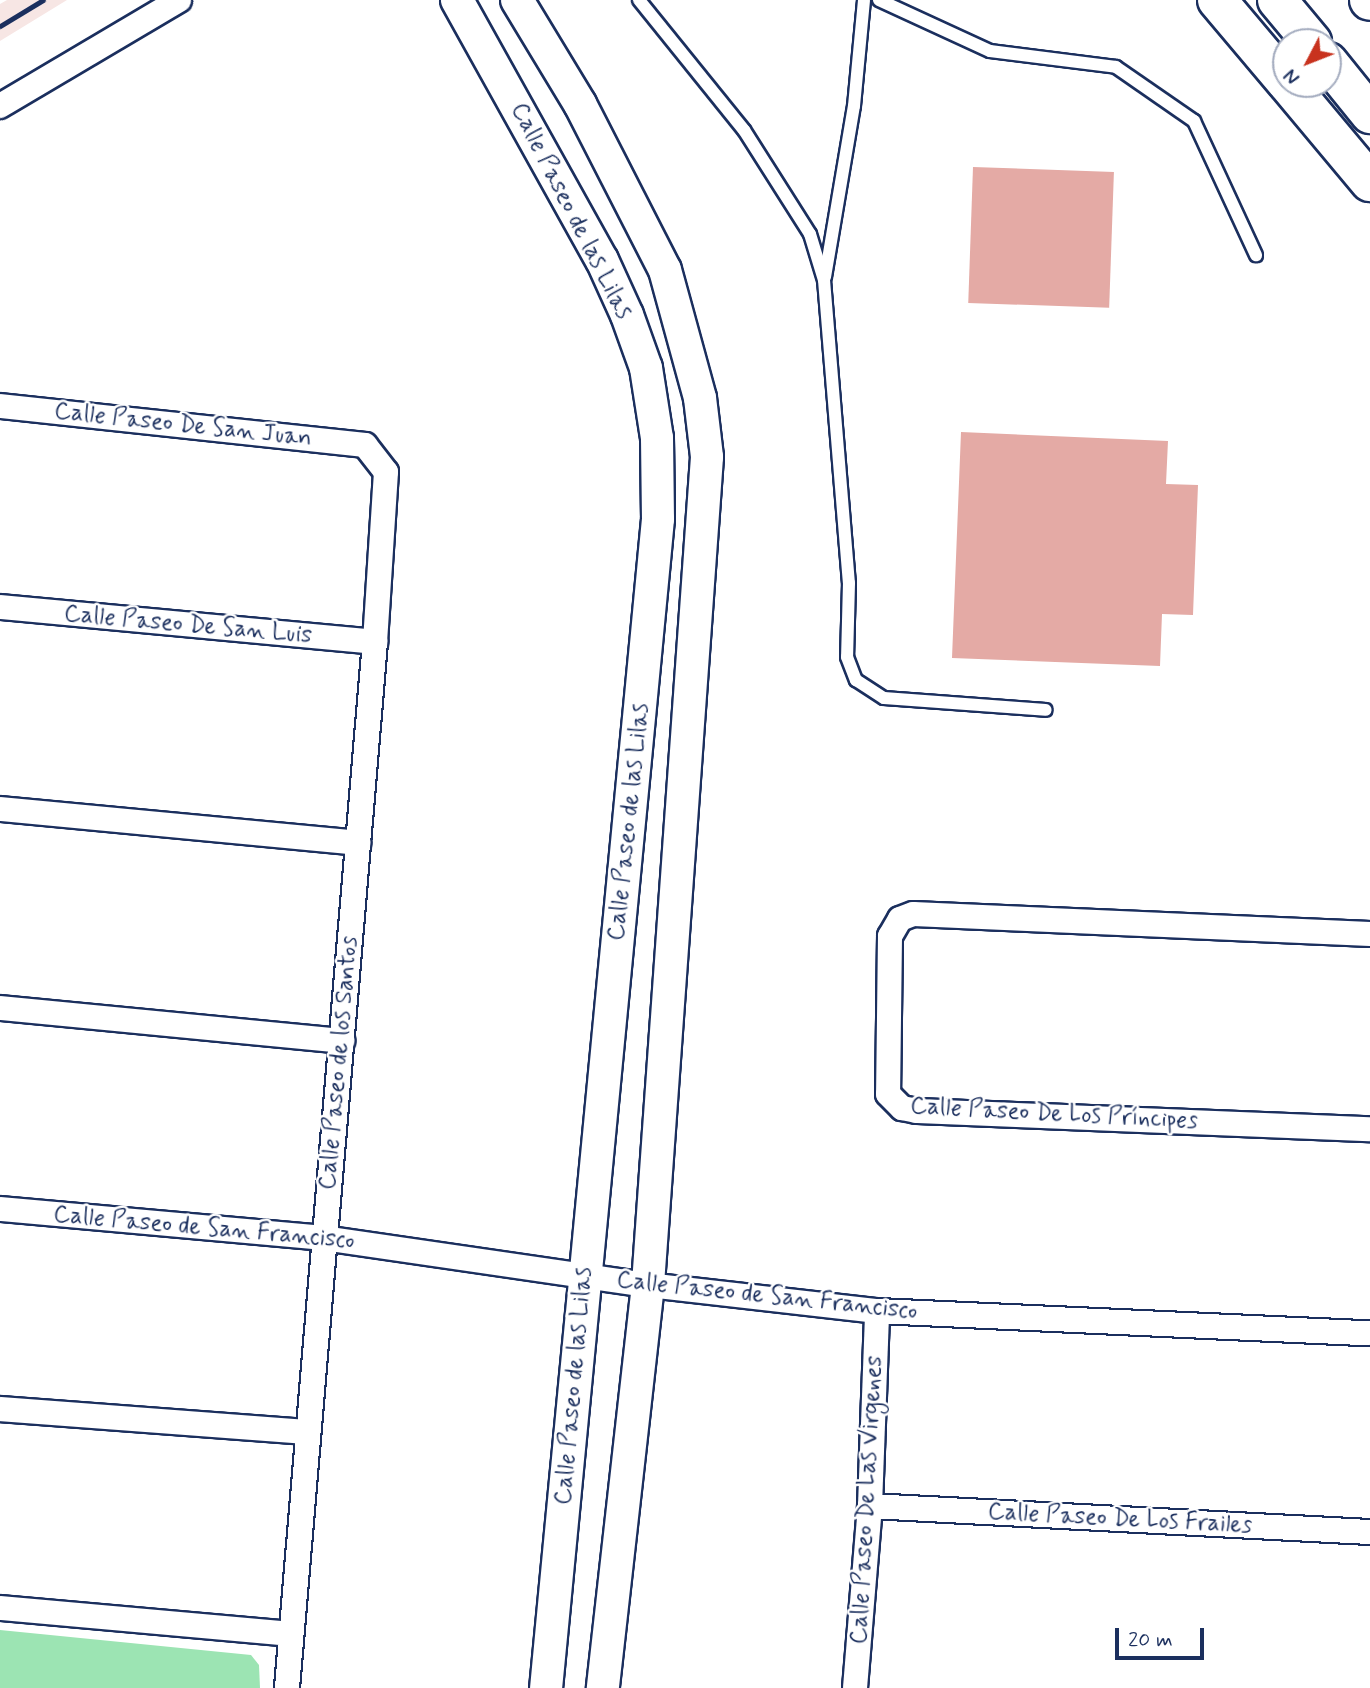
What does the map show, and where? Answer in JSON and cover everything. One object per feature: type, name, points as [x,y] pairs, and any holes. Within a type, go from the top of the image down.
[{"type":"highway","points":[[1217,0],[1272,65]]},
{"type":"highway","points":[[1277,0],[1300,28]]},
{"type":"highway","points":[[1342,79],[1370,114]]},
{"type":"highway","points":[[1300,98],[1370,182]]},
{"type":"street","points":[[0,106],[179,0]]},
{"type":"street","name":"Calle Paseo de las Lilas","points":[[457,0],[622,304],[646,368],[657,438],[657,532],[546,1688]]},
{"type":"street","name":"Calle Paseo de las Lilas","points":[[517,0],[635,205],[665,270],[694,372],[707,457],[648,1285],[603,1688]]},
{"type":"street","name":"Calle Paseo De San Juan","points":[[0,406],[365,445]]},
{"type":"street","name":"Calle Paseo de los Santos","points":[[287,1688],[387,484],[379,460],[365,445]]},
{"type":"street","name":"Calle Paseo De San Luis","points":[[0,607],[375,642]]},
{"type":"street","points":[[0,809],[358,842]]},
{"type":"street","name":"Calle Paseo De Los Príncipes","points":[[1370,933],[914,914],[900,919],[890,936],[888,1094],[902,1108],[917,1111],[1370,1129]]},
{"type":"street","points":[[0,1008],[342,1041]]},
{"type":"street","name":"Calle Paseo de San Francisco","points":[[0,1209],[324,1238],[648,1285],[877,1311],[1370,1333]]},
{"type":"street","name":"Calle Paseo De Las Virgenes","points":[[855,1688],[870,1506],[877,1311]]},
{"type":"street","points":[[0,1409],[308,1432]]},
{"type":"street","name":"Calle Paseo De Los Frailes","points":[[870,1506],[1370,1532]]},
{"type":"street","points":[[0,1608],[291,1633]]},
{"type":"lane","points":[[639,0],[702,75],[788,195],[810,234],[824,280],[849,583],[847,657],[856,680],[884,698],[1046,710]]},
{"type":"lane","points":[[824,280],[855,106],[864,0]]},
{"type":"lane","points":[[879,0],[990,51],[1116,67],[1195,121],[1256,255]]},
{"type":"shaded area","points":[[7,0],[67,0],[0,41],[0,4]]},
{"type":"green space","points":[[0,1630],[251,1655],[259,1665],[260,1688],[0,1688]]},
{"type":"building","points":[[973,167],[1114,172],[1109,308],[968,303]]},
{"type":"building","points":[[961,432],[1168,441],[1166,484],[1198,485],[1193,615],[1162,614],[1160,666],[952,658]]},
{"type":"railway","points":[[0,26],[43,0]]}]
